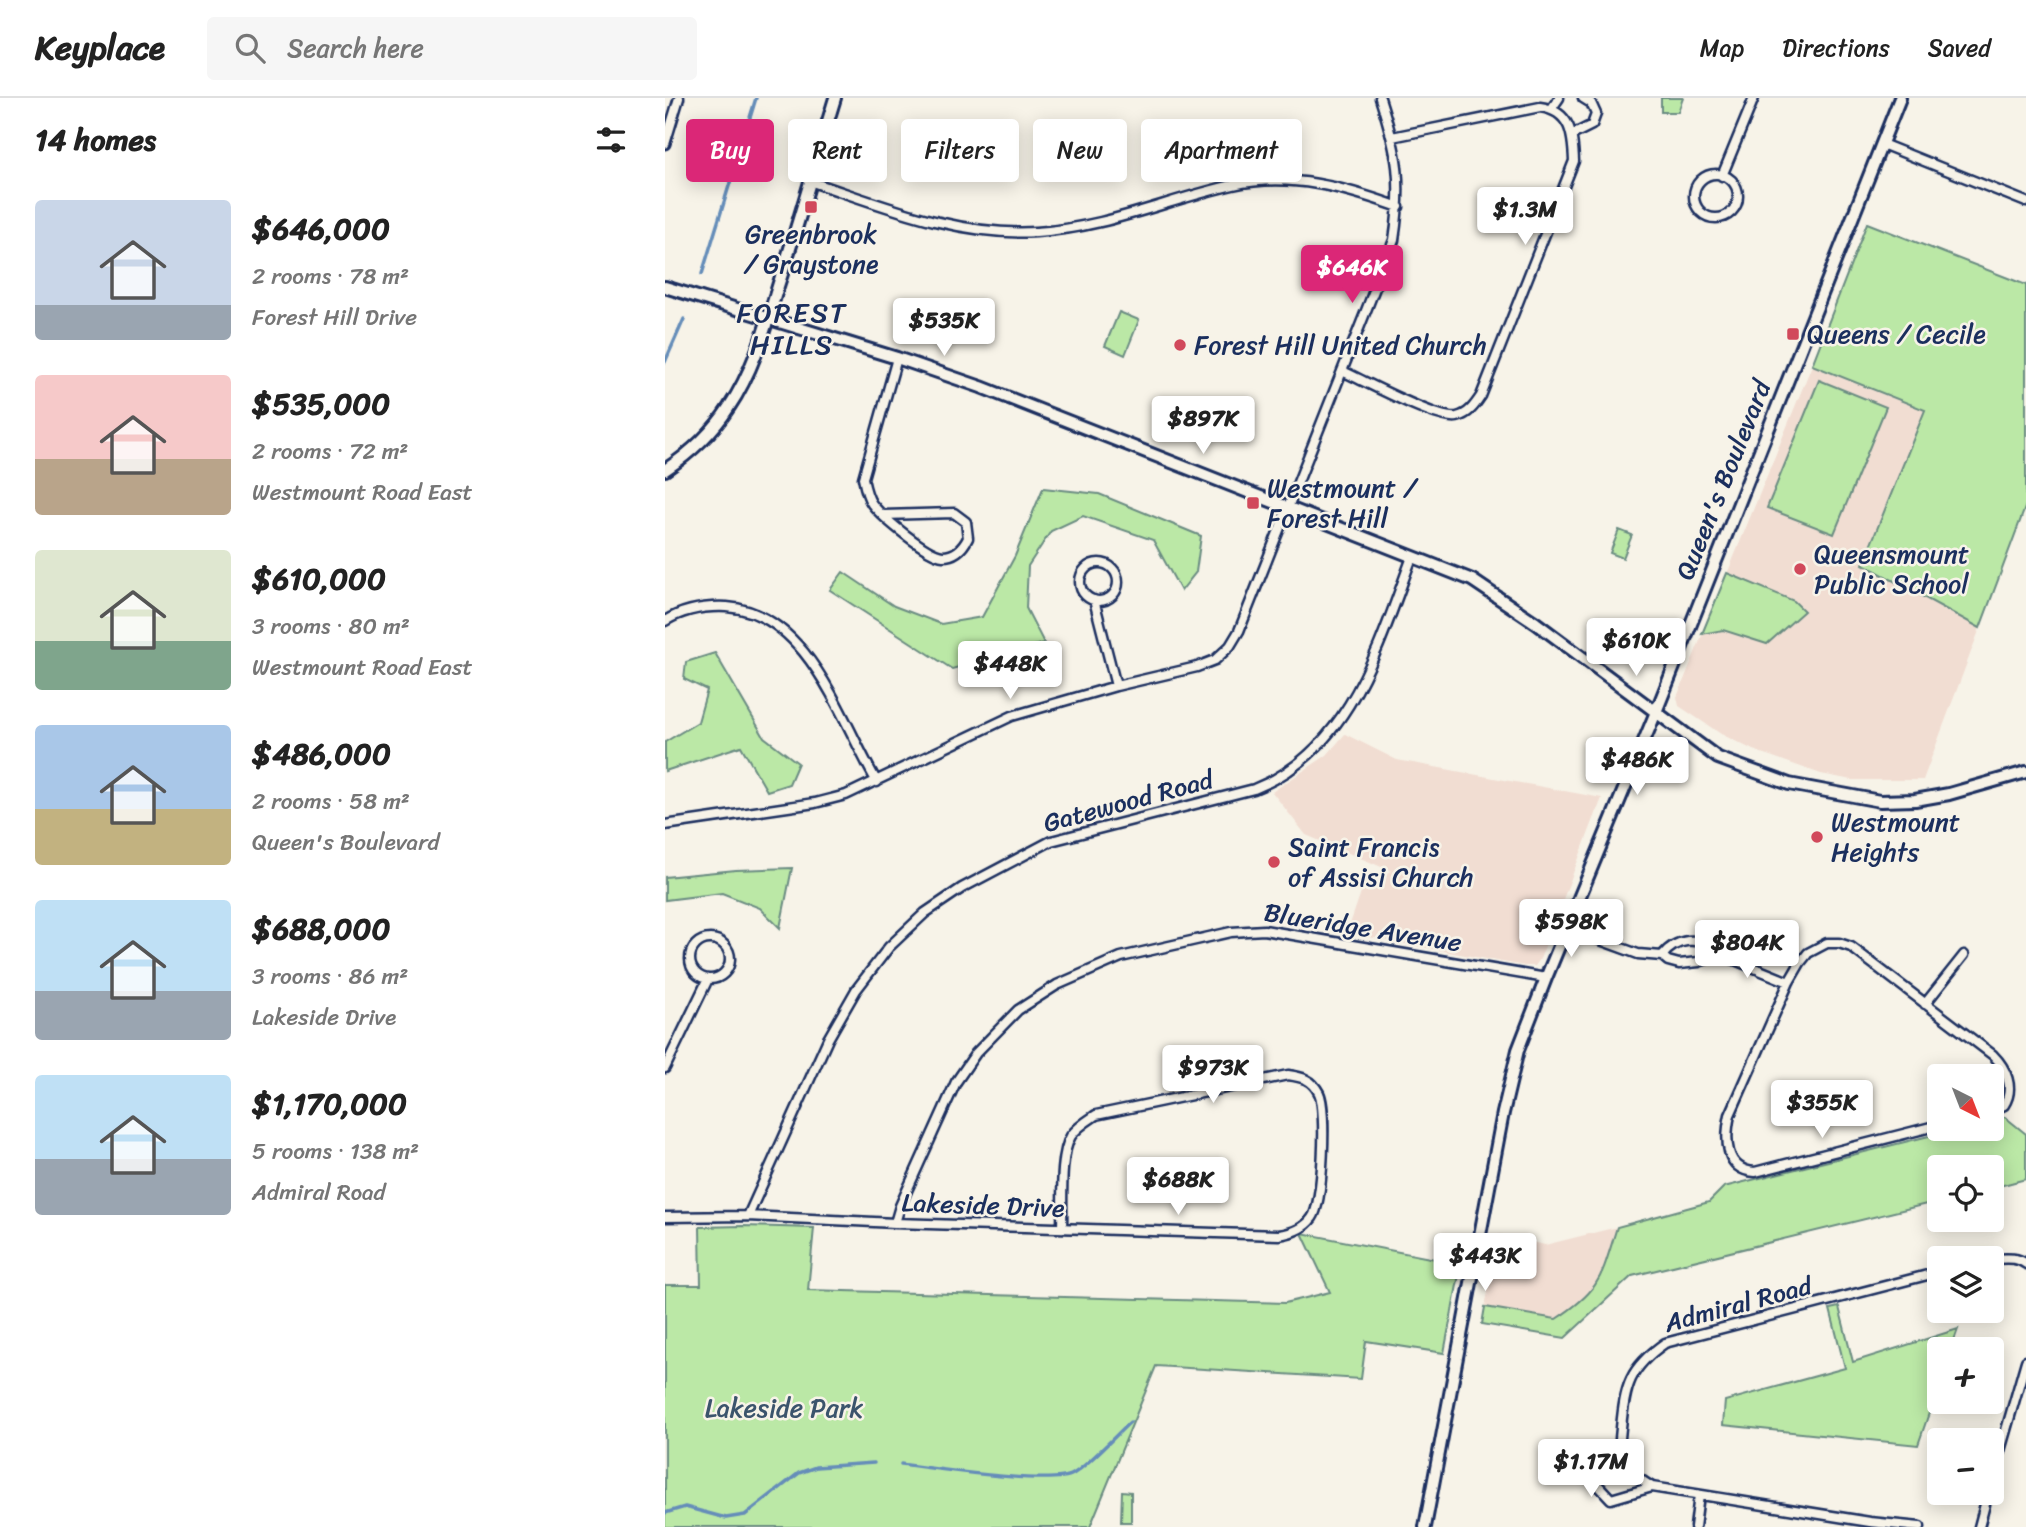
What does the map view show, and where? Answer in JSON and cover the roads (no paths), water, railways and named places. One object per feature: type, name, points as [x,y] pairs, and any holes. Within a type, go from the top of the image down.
[{"type":"street","points":[[665,144],[679,98]]},
{"type":"street","points":[[828,119],[835,98]]},
{"type":"street","points":[[665,825],[815,803],[846,795],[1012,716],[1116,686],[1197,667],[1215,660],[1230,646],[1239,631],[1394,240],[1399,207],[1399,170],[1380,98]]},
{"type":"street","points":[[1552,108],[1559,98]]},
{"type":"street","points":[[1574,134],[1592,125],[1596,114],[1591,103],[1584,98]]},
{"type":"street","points":[[1722,176],[1754,98]]},
{"type":"street","name":"Queen's Boulevard","points":[[1425,1527],[1503,1113],[1518,1050],[1656,712],[1900,98]]},
{"type":"street","points":[[1342,371],[1435,414],[1456,417],[1471,410],[1481,396],[1574,161],[1574,134],[1552,108],[1540,107],[1392,137]]},
{"type":"street","points":[[1882,144],[2026,202]]},
{"type":"street","points":[[1722,176],[1733,183],[1736,204],[1726,215],[1708,217],[1697,208],[1694,193],[1698,183],[1704,178],[1722,176]]},
{"type":"street","points":[[812,182],[946,224],[990,231],[1035,232],[1098,225],[1234,185],[1267,181],[1299,181],[1339,188],[1399,207]]},
{"type":"street","points":[[665,470],[684,458],[729,408],[745,380],[768,318],[809,182]]},
{"type":"street","points":[[665,287],[897,358],[981,387],[1287,506],[1485,587],[1718,758],[1789,784],[1831,794],[1881,801],[1915,800],[1949,794],[2026,772]]},
{"type":"street","points":[[883,515],[954,513],[965,522],[968,538],[954,554],[938,555],[898,530],[883,515],[872,504],[865,491],[863,478],[897,358]]},
{"type":"street","name":"Gatewood Road","points":[[748,1216],[828,1039],[856,990],[889,947],[925,913],[962,888],[1051,841],[1254,789],[1294,769],[1333,731],[1348,708],[1378,647],[1412,556]]},
{"type":"street","points":[[1094,600],[1107,599],[1117,587],[1115,573],[1105,565],[1089,566],[1080,580],[1082,591],[1094,600],[1116,686]]},
{"type":"street","points":[[665,621],[697,609],[717,606],[740,608],[780,626],[807,656],[823,680],[877,782]]},
{"type":"street","points":[[1567,928],[1638,954],[1662,956],[1668,961],[1691,964],[1707,960],[1715,952]]},
{"type":"street","name":"Blueridge Avenue","points":[[895,1223],[900,1206],[956,1082],[976,1053],[1018,1010],[1057,985],[1121,957],[1231,932],[1265,930],[1546,978]]},
{"type":"street","points":[[665,1068],[708,979],[724,974],[730,959],[726,947],[713,939],[696,945],[691,954],[692,968],[697,974],[708,979]]},
{"type":"street","points":[[1662,956],[1668,948],[1689,940],[1700,941],[1715,952],[1789,982]]},
{"type":"street","points":[[1927,1128],[1755,1172],[1746,1172],[1734,1162],[1726,1147],[1730,1115],[1789,982],[1808,953],[1828,943],[1851,947],[2001,1064]]},
{"type":"street","points":[[1925,1004],[1964,955]]},
{"type":"street","points":[[2004,1072],[2008,1081],[2008,1100],[2004,1105]]},
{"type":"street","name":"Lakeside Drive","points":[[665,1217],[748,1216],[895,1223],[1279,1235],[1299,1229],[1313,1217],[1319,1200],[1324,1114],[1320,1095],[1304,1077],[1287,1075],[1096,1115],[1071,1136],[1065,1151],[1062,1228]]},
{"type":"street","points":[[2004,1259],[2024,1260]]},
{"type":"street","name":"Admiral Road","points":[[1620,1449],[1627,1383],[1649,1354],[1665,1343],[1927,1275]]},
{"type":"street","points":[[2004,1437],[2026,1361]]},
{"type":"street","points":[[1652,1487],[1631,1471],[1623,1461],[1620,1449],[1603,1465],[1597,1484],[1611,1499],[1652,1487],[1870,1522],[1920,1527]]},
{"type":"street","points":[[1695,1527],[1699,1495]]},
{"type":"street","points":[[1979,1527],[1985,1505]]},
{"type":"waterway","points":[[702,274],[756,98]]},
{"type":"waterway","points":[[665,362],[684,319]]},
{"type":"waterway","points":[[901,1464],[990,1475],[1061,1477],[1073,1474],[1130,1422]]},
{"type":"waterway","points":[[665,1513],[685,1507],[726,1518],[745,1515],[799,1473],[816,1467],[874,1463]]},
{"type":"place","name":"Greenbrook / Graystone","points":[[811,207]]},
{"type":"place","name":"Queens / Cecile","points":[[1793,334]]},
{"type":"place","name":"Forest Hill United Church","points":[[1180,345]]},
{"type":"place","name":"Westmount / Forest Hill","points":[[1253,503]]},
{"type":"place","name":"Queensmount Public School","points":[[1800,569]]},
{"type":"place","name":"Westmount Heights","points":[[1817,837]]},
{"type":"place","name":"Saint Francis of Assisi Church","points":[[1274,862]]},
{"type":"district","name":"FOREST HILLS","points":[[792,328]]},
{"type":"park label","name":"Lakeside Park","points":[[784,1408]]}]
